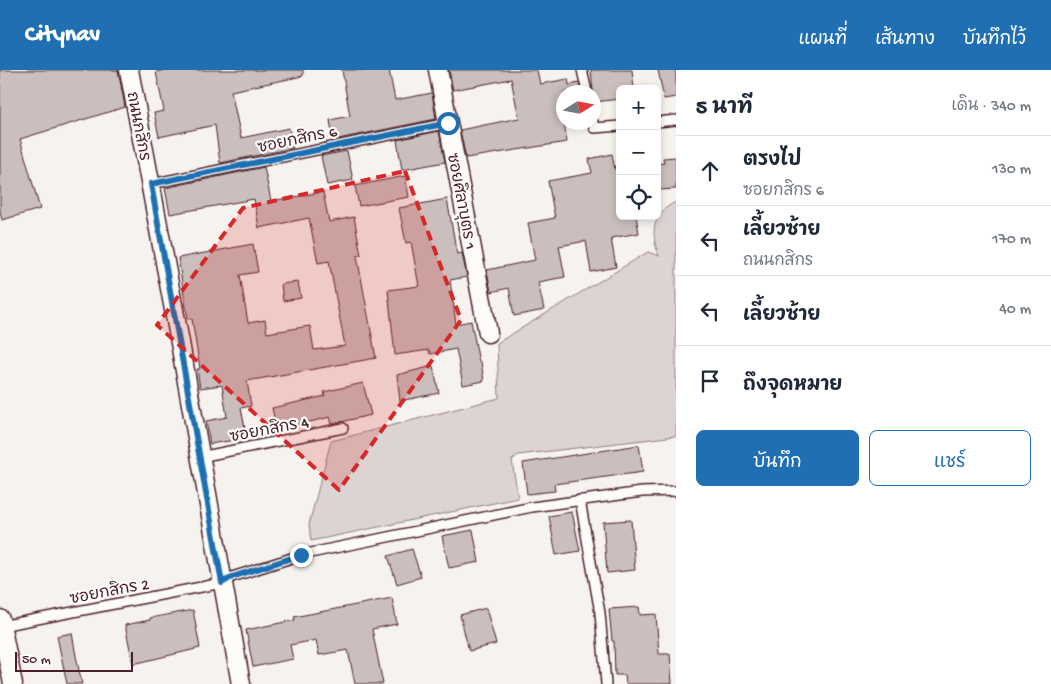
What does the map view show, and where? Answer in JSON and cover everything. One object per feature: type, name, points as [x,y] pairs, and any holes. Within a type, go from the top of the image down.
[{"type":"street","name":"ถนนกสิกร","points":[[129,70],[241,684]]},
{"type":"street","name":"ซอยศิลาบุตร 1","points":[[438,70],[488,333]]},
{"type":"street","points":[[1,622],[13,684]]},
{"type":"lane","points":[[582,70],[585,85]]},
{"type":"lane","points":[[661,122],[676,120]]},
{"type":"lane","name":"ซอยกสิกร 6","points":[[151,184],[448,123]]},
{"type":"lane","points":[[601,127],[616,126]]},
{"type":"lane","name":"ซอยกสิกร 4","points":[[200,457],[343,428]]},
{"type":"lane","name":"ซอยกสิกร 2","points":[[1,622],[222,583],[232,577],[301,555],[532,507],[642,492],[676,491]]},
{"type":"lane","points":[[580,500],[600,613],[606,684]]},
{"type":"highlighted area","points":[[405,171],[461,320],[339,490],[157,325],[243,208]]},
{"type":"shaded area","points":[[676,202],[676,436],[518,455],[512,460],[518,498],[311,541],[309,524],[331,441],[499,398],[497,343],[648,252],[659,256],[654,239],[655,224],[657,220],[661,220],[661,214]]},
{"type":"building","points":[[0,70],[118,70],[125,107],[20,139],[40,209],[2,220],[0,212]]},
{"type":"building","points":[[165,70],[303,70],[303,76],[231,91],[241,138],[289,128],[293,148],[220,163],[215,125],[159,137],[154,113],[164,111],[156,72]]},
{"type":"building","points":[[342,70],[389,70],[395,100],[432,93],[436,119],[333,140],[330,120],[350,116]]},
{"type":"building","points":[[449,70],[537,70],[540,84],[568,79],[569,85],[556,85],[556,130],[565,130],[567,142],[466,158],[460,130],[519,118],[511,79],[453,90]]},
{"type":"building","points":[[591,70],[632,70],[634,85],[616,85],[616,99],[601,101],[601,85],[592,85]]},
{"type":"building","points":[[658,70],[676,70],[676,97],[664,99]]},
{"type":"building","points":[[439,131],[445,162],[402,170],[397,140]]},
{"type":"building","points":[[347,151],[353,180],[327,185],[321,156]]},
{"type":"building","points":[[612,154],[616,170],[616,220],[637,220],[639,233],[611,238],[616,267],[591,272],[586,241],[559,246],[565,277],[538,282],[544,310],[514,316],[509,288],[491,292],[487,270],[535,260],[528,223],[555,218],[548,181],[592,173],[589,159]]},
{"type":"building","points":[[676,157],[676,189],[661,190],[661,163],[664,163],[663,158]]},
{"type":"building","points":[[264,167],[271,201],[323,192],[329,222],[354,217],[361,255],[357,256],[376,358],[247,381],[251,406],[241,408],[247,438],[210,444],[206,421],[227,417],[222,385],[200,388],[197,369],[200,369],[192,319],[188,319],[178,258],[253,244],[258,272],[240,275],[248,323],[265,320],[267,333],[310,326],[314,350],[345,346],[329,261],[318,263],[309,218],[259,228],[254,199],[170,214],[165,188]]},
{"type":"building","points":[[405,176],[409,197],[359,206],[355,186]]},
{"type":"building","points":[[447,199],[457,254],[462,253],[467,277],[450,280],[456,324],[471,321],[484,381],[463,385],[456,349],[430,354],[429,350],[395,355],[388,290],[419,286],[411,242],[406,243],[399,208]]},
{"type":"building","points":[[298,282],[301,298],[283,301],[281,284]]},
{"type":"building","points":[[433,366],[439,393],[400,401],[397,375]]},
{"type":"building","points":[[363,383],[371,415],[332,424],[330,417],[277,430],[272,408],[325,396],[324,392]]},
{"type":"building","points":[[639,445],[643,472],[554,484],[555,491],[527,494],[523,463]]},
{"type":"building","points":[[572,512],[580,551],[556,555],[549,516]]},
{"type":"building","points":[[631,520],[635,570],[607,573],[603,522]]},
{"type":"building","points":[[473,530],[479,562],[449,568],[442,536]]},
{"type":"building","points":[[412,549],[421,577],[397,584],[388,556]]},
{"type":"building","points":[[392,598],[397,624],[372,629],[383,684],[355,684],[348,650],[319,655],[316,640],[290,645],[293,659],[253,667],[246,630],[295,620],[294,617]]},
{"type":"building","points":[[639,607],[640,615],[656,614],[659,654],[670,654],[672,684],[626,684],[625,675],[615,675],[614,641],[612,641],[609,609]]},
{"type":"building","points":[[486,608],[496,644],[469,651],[460,615]]},
{"type":"building","points":[[193,610],[200,648],[133,664],[125,625]]},
{"type":"building","points":[[72,633],[82,684],[67,684],[57,636]]},
{"type":"route","points":[[301,555],[232,577],[222,583],[151,184],[448,123]]}]
